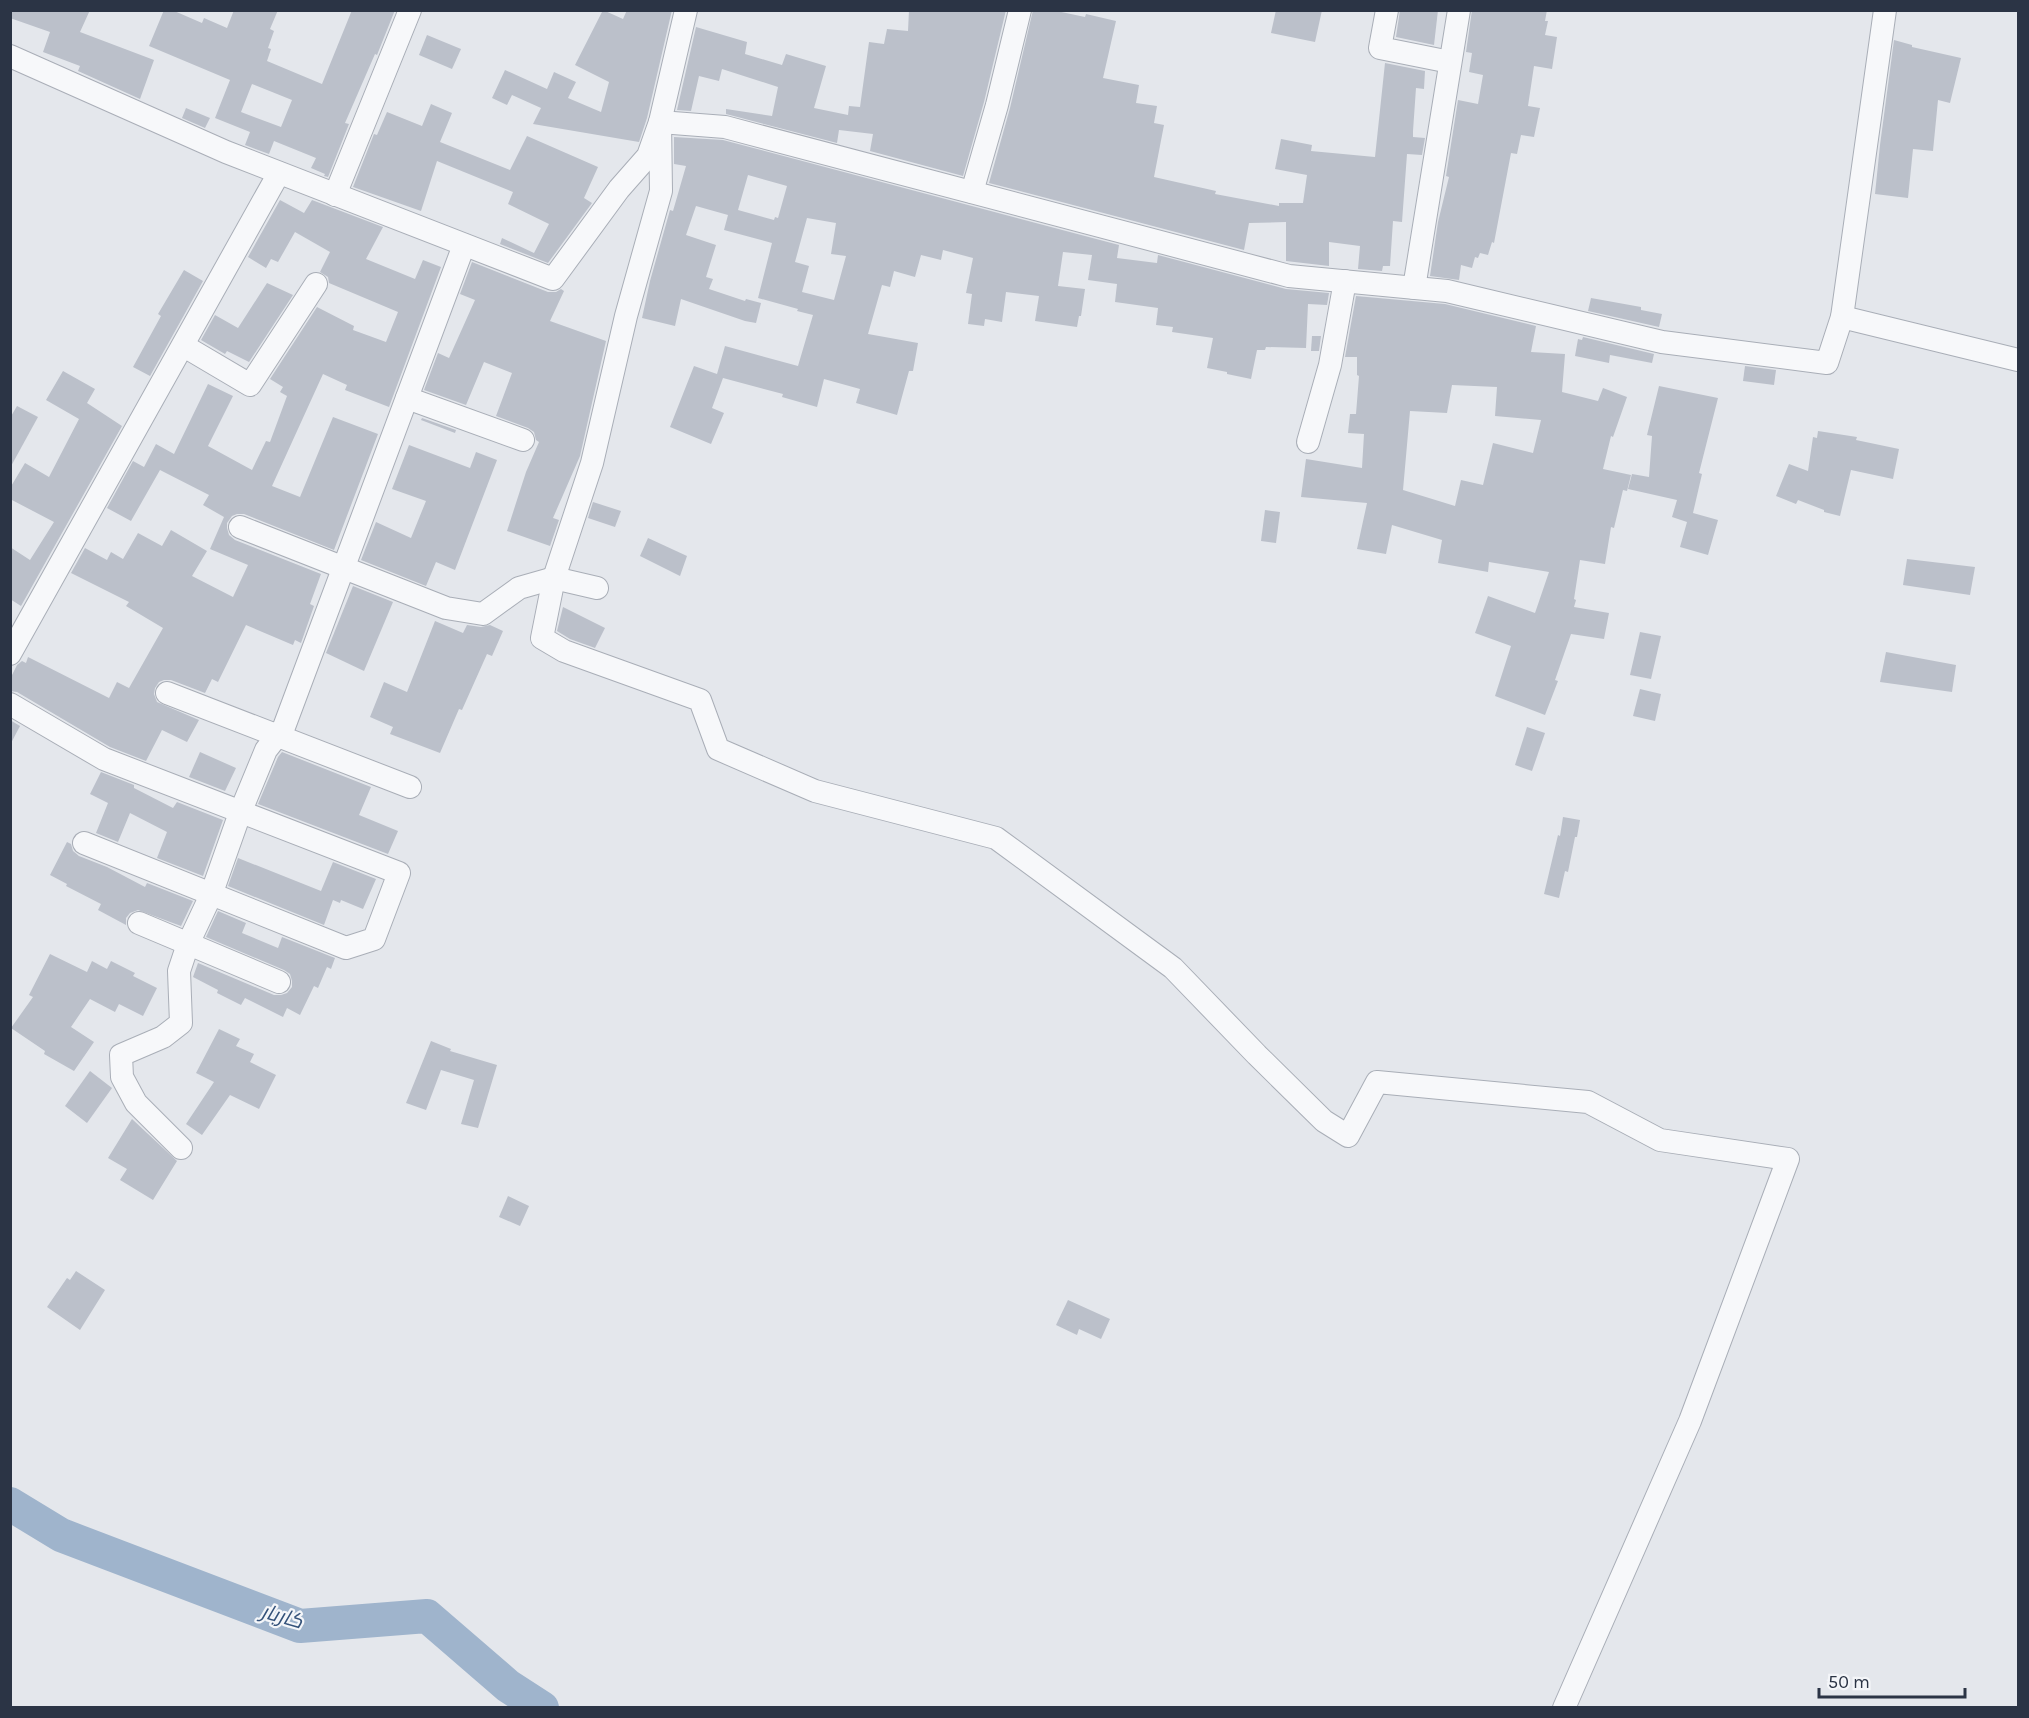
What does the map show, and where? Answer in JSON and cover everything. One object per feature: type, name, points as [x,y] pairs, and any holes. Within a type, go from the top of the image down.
[{"type":"street","points":[[335,195],[410,10]]},
{"type":"street","points":[[10,57],[226,152],[553,279],[619,189],[648,156],[660,122],[686,10]]},
{"type":"street","points":[[972,192],[997,105],[1020,10]]},
{"type":"street","points":[[1387,10],[1380,48],[1450,62]]},
{"type":"street","points":[[1414,288],[1459,10]]},
{"type":"street","points":[[660,122],[725,127],[1288,276],[1447,291],[1662,342],[1827,363],[1842,317],[1885,10]]},
{"type":"street","points":[[660,122],[661,191],[626,316],[592,463],[554,578],[542,638],[564,651],[700,700],[718,748],[740,758],[815,791],[996,838],[1173,968],[1323,1121],[1348,1136],[1377,1082],[1588,1101],[1660,1140],[1788,1159],[1690,1421],[1564,1707]]},
{"type":"street","points":[[10,654],[279,173]]},
{"type":"street","points":[[181,1148],[136,1103],[122,1077],[121,1056],[163,1037],[181,1023],[179,971],[188,944],[211,895],[240,813],[266,750],[284,727],[464,244]]},
{"type":"street","points":[[1308,442],[1330,365],[1345,281]]},
{"type":"street","points":[[184,346],[250,385],[316,284]]},
{"type":"street","points":[[1842,317],[2019,360]]},
{"type":"street","points":[[407,398],[523,440]]},
{"type":"street","points":[[240,527],[446,608],[483,614],[519,588],[554,578],[597,588]]},
{"type":"street","points":[[167,693],[410,787]]},
{"type":"street","points":[[10,704],[104,759],[399,873],[374,939],[346,948],[84,843]]},
{"type":"street","points":[[139,923],[279,982]]},
{"type":"building","points":[[10,10],[90,10],[80,32],[154,60],[140,99],[78,71],[80,66],[43,52],[50,32],[10,18]]},
{"type":"building","points":[[164,10],[172,10],[202,23],[204,18],[227,28],[234,10],[278,10],[270,29],[274,31],[268,48],[271,49],[267,61],[322,84],[352,10],[395,10],[345,123],[349,124],[328,177],[311,168],[316,158],[274,141],[269,154],[245,145],[250,132],[215,118],[230,80],[149,46]],"holes":[[[252,84],[292,100],[281,127],[241,112]]]},
{"type":"building","points":[[603,10],[623,19],[627,10],[672,10],[647,118],[639,142],[533,124],[541,108],[512,95],[507,105],[492,98],[505,70],[547,89],[554,72],[576,82],[568,98],[601,112],[609,82],[575,65]]},
{"type":"building","points":[[909,10],[1006,10],[963,176],[870,151],[873,134],[839,130],[837,143],[726,114],[726,109],[772,116],[778,87],[722,69],[719,81],[699,76],[691,111],[677,110],[696,27],[747,42],[745,54],[782,65],[786,54],[826,66],[814,108],[848,115],[849,106],[860,107],[869,42],[884,44],[887,29],[908,31]]},
{"type":"building","points":[[1033,10],[1052,10],[1085,17],[1086,14],[1116,21],[1103,78],[1139,85],[1136,103],[1157,106],[1154,123],[1164,125],[1154,177],[1216,191],[1215,194],[1279,206],[1279,203],[1303,203],[1307,175],[1275,169],[1281,139],[1312,145],[1311,151],[1375,157],[1385,63],[1425,71],[1424,89],[1416,88],[1413,131],[1413,137],[1425,138],[1422,155],[1407,154],[1402,222],[1393,221],[1390,266],[1383,266],[1382,271],[1358,269],[1360,246],[1329,242],[1329,266],[1286,261],[1286,222],[1249,223],[1244,250],[989,183],[1010,108]]},
{"type":"building","points":[[1276,10],[1322,10],[1315,42],[1271,33]]},
{"type":"building","points":[[1400,10],[1438,10],[1434,45],[1396,37]]},
{"type":"building","points":[[1472,10],[1547,10],[1545,21],[1548,21],[1545,35],[1557,37],[1552,69],[1534,66],[1528,106],[1540,108],[1534,137],[1521,135],[1517,154],[1511,153],[1494,243],[1492,242],[1488,255],[1480,253],[1478,258],[1475,257],[1472,268],[1461,265],[1459,280],[1430,276],[1438,222],[1449,177],[1446,176],[1458,100],[1478,104],[1483,75],[1469,72],[1472,53],[1466,52]]},
{"type":"building","points":[[427,35],[461,49],[452,69],[419,55]]},
{"type":"building","points":[[1894,40],[1912,45],[1912,47],[1961,58],[1950,103],[1938,100],[1933,151],[1913,149],[1908,198],[1875,194]]},
{"type":"building","points":[[431,104],[452,113],[440,142],[510,170],[527,136],[598,167],[584,198],[592,203],[548,263],[500,244],[502,238],[534,253],[549,224],[508,204],[513,192],[437,161],[421,211],[353,187],[374,134],[377,135],[387,112],[422,126]]},
{"type":"building","points":[[186,108],[210,118],[205,128],[182,118]]},
{"type":"building","points":[[674,137],[723,140],[1119,245],[1117,258],[1157,263],[1158,255],[1286,289],[1329,293],[1327,305],[1308,304],[1306,348],[1266,347],[1265,350],[1257,350],[1251,379],[1207,368],[1213,338],[1172,332],[1173,327],[1156,325],[1158,308],[1115,302],[1117,284],[1088,280],[1092,255],[1063,252],[1058,286],[1085,289],[1077,327],[1035,321],[1039,296],[1006,292],[1002,322],[985,319],[984,326],[968,324],[972,294],[966,293],[973,258],[943,250],[941,260],[921,255],[915,277],[894,271],[890,287],[882,285],[868,334],[918,343],[913,371],[909,371],[897,415],[856,403],[860,389],[824,379],[817,407],[782,397],[783,394],[723,378],[712,408],[724,413],[711,444],[670,427],[694,366],[717,374],[725,346],[798,366],[813,315],[758,298],[772,243],[724,230],[728,215],[696,206],[686,235],[716,245],[706,277],[713,279],[709,289],[745,301],[746,299],[761,303],[756,323],[681,299],[675,326],[642,318],[670,210],[673,211],[686,166],[674,164]],"holes":[[[748,175],[787,186],[778,218],[775,217],[774,220],[738,210]],[[807,218],[836,223],[831,254],[846,256],[834,300],[802,292],[809,266],[795,262]]]},
{"type":"building","points":[[280,200],[304,213],[312,200],[383,227],[366,259],[415,279],[423,260],[441,267],[389,407],[345,390],[347,385],[323,374],[272,486],[300,497],[333,417],[378,434],[334,550],[244,514],[232,516],[227,523],[229,535],[235,540],[321,574],[310,604],[314,606],[301,643],[295,640],[293,645],[246,625],[218,682],[212,679],[205,693],[171,680],[159,682],[154,694],[157,702],[199,720],[187,742],[162,730],[146,761],[110,747],[17,692],[10,691],[10,679],[17,665],[22,661],[26,663],[28,657],[109,698],[117,682],[129,688],[163,628],[126,606],[129,602],[71,573],[85,548],[107,560],[111,552],[123,559],[138,533],[162,546],[171,530],[207,551],[192,576],[233,597],[248,565],[210,549],[224,517],[203,505],[209,495],[160,470],[131,521],[107,508],[133,461],[144,467],[156,444],[174,454],[208,384],[233,396],[208,446],[252,470],[266,441],[270,442],[287,396],[280,392],[283,387],[270,379],[317,307],[354,326],[353,330],[386,342],[398,312],[329,283],[328,277],[320,272],[330,252],[295,232],[278,262],[271,259],[266,268],[248,257]]},
{"type":"building","points":[[472,262],[548,292],[561,289],[564,291],[550,321],[606,341],[580,456],[553,518],[559,520],[550,546],[507,531],[526,472],[539,442],[534,432],[528,428],[496,416],[512,373],[484,362],[466,405],[424,390],[438,353],[449,358],[475,300],[460,294]]},
{"type":"building","points":[[184,270],[203,281],[150,376],[133,367],[161,316],[158,314]]},
{"type":"building","points":[[267,283],[293,295],[249,362],[227,351],[225,354],[201,340],[215,315],[238,328]]},
{"type":"building","points":[[1356,296],[1445,304],[1536,326],[1531,352],[1565,354],[1562,392],[1598,401],[1603,388],[1627,397],[1613,437],[1611,436],[1603,469],[1631,475],[1627,491],[1623,490],[1614,528],[1611,527],[1605,564],[1580,560],[1574,599],[1576,600],[1574,607],[1609,613],[1604,639],[1571,634],[1555,680],[1558,681],[1545,715],[1495,696],[1511,646],[1475,633],[1488,596],[1535,613],[1549,572],[1489,562],[1488,572],[1438,563],[1442,540],[1392,525],[1386,554],[1357,549],[1367,503],[1301,497],[1306,459],[1362,468],[1364,434],[1348,433],[1350,414],[1356,414],[1359,376],[1357,375],[1357,357],[1345,357]],"holes":[[[1452,385],[1497,387],[1495,416],[1541,420],[1533,453],[1493,443],[1483,485],[1461,480],[1455,506],[1403,490],[1410,411],[1447,413]]]},
{"type":"building","points":[[1591,298],[1641,307],[1641,310],[1662,314],[1659,327],[1588,311]]},
{"type":"building","points":[[1312,336],[1321,336],[1319,351],[1311,351]]},
{"type":"building","points":[[1583,337],[1654,354],[1652,363],[1610,355],[1609,363],[1575,356],[1578,339],[1582,340]]},
{"type":"building","points":[[1745,366],[1776,370],[1774,385],[1743,381]]},
{"type":"building","points":[[63,371],[95,389],[87,403],[122,426],[21,606],[10,599],[10,547],[30,560],[54,522],[10,499],[10,488],[25,463],[49,477],[79,419],[46,400]]},
{"type":"building","points":[[1659,386],[1718,398],[1699,473],[1702,474],[1693,513],[1718,520],[1708,555],[1680,547],[1687,522],[1672,517],[1677,500],[1628,489],[1632,474],[1649,477],[1652,436],[1647,435]]},
{"type":"building","points":[[17,406],[38,417],[10,468],[10,418]]},
{"type":"building","points":[[422,418],[456,430],[455,433],[421,420]]},
{"type":"building","points":[[1818,431],[1857,437],[1856,440],[1899,449],[1893,479],[1851,470],[1840,516],[1824,512],[1824,510],[1798,500],[1796,504],[1776,496],[1789,464],[1808,471],[1813,437],[1817,438]]},
{"type":"building","points":[[409,445],[470,468],[476,452],[497,460],[455,570],[436,562],[426,586],[361,560],[376,522],[411,538],[426,501],[392,489]]},
{"type":"building","points":[[593,502],[621,511],[615,527],[588,518]]},
{"type":"building","points":[[1265,510],[1280,512],[1276,543],[1261,541]]},
{"type":"building","points":[[648,538],[687,556],[680,576],[640,556]]},
{"type":"building","points":[[1907,559],[1975,567],[1970,595],[1903,585]]},
{"type":"building","points":[[353,586],[393,602],[364,671],[326,653]]},
{"type":"building","points":[[563,607],[605,628],[595,648],[570,639],[557,631]]},
{"type":"building","points":[[435,621],[463,633],[467,625],[481,627],[490,625],[503,631],[492,656],[487,654],[440,753],[390,734],[393,727],[370,717],[384,682],[407,692]]},
{"type":"building","points":[[1640,632],[1661,636],[1651,679],[1630,675]]},
{"type":"building","points":[[1886,652],[1956,665],[1952,692],[1880,682]]},
{"type":"building","points":[[1640,689],[1661,694],[1655,721],[1633,716]]},
{"type":"building","points":[[10,720],[20,726],[10,745]]},
{"type":"building","points":[[1527,727],[1545,733],[1532,771],[1515,765]]},
{"type":"building","points":[[200,752],[236,768],[225,791],[189,777]]},
{"type":"building","points":[[282,752],[371,787],[359,815],[398,831],[388,854],[258,804]]},
{"type":"building","points":[[101,772],[134,785],[134,788],[173,808],[177,802],[223,820],[203,876],[157,858],[167,832],[130,813],[118,842],[96,833],[108,803],[90,794]]},
{"type":"building","points":[[1563,817],[1580,820],[1568,872],[1565,871],[1559,898],[1544,894]]},
{"type":"building","points":[[67,842],[79,856],[107,867],[145,887],[147,883],[193,901],[181,926],[138,910],[130,913],[126,918],[126,925],[98,910],[101,904],[50,875]]},
{"type":"building","points":[[238,858],[321,891],[333,862],[376,879],[363,909],[341,900],[340,903],[333,900],[324,925],[228,886]]},
{"type":"building","points":[[218,911],[246,923],[242,933],[278,948],[282,937],[335,958],[331,969],[327,967],[318,988],[314,986],[300,1015],[287,1008],[283,1017],[245,998],[241,1005],[193,977],[198,963],[274,995],[287,993],[292,987],[290,974],[284,970],[206,937]]},
{"type":"building","points":[[50,954],[87,972],[92,961],[107,969],[111,961],[157,988],[143,1016],[119,1004],[115,1012],[90,999],[71,1027],[94,1042],[74,1071],[44,1054],[45,1051],[11,1028],[33,997],[29,995]]},
{"type":"building","points":[[219,1029],[240,1039],[236,1046],[254,1054],[250,1062],[276,1075],[259,1109],[230,1095],[202,1135],[186,1124],[214,1082],[196,1073]]},
{"type":"building","points":[[431,1041],[451,1049],[450,1051],[497,1065],[478,1128],[461,1124],[474,1080],[441,1070],[426,1110],[406,1103]]},
{"type":"building","points":[[90,1071],[112,1088],[87,1123],[65,1106]]},
{"type":"building","points":[[132,1119],[177,1161],[153,1200],[120,1180],[127,1169],[108,1158]]},
{"type":"building","points":[[508,1196],[529,1206],[520,1226],[499,1217]]},
{"type":"building","points":[[76,1271],[105,1290],[80,1330],[47,1307],[67,1278],[70,1280]]},
{"type":"building","points":[[1068,1300],[1110,1319],[1101,1339],[1079,1329],[1077,1335],[1056,1325]]},
{"type":"waterway","name":"کاربار","points":[[10,1504],[61,1535],[300,1626],[427,1616],[508,1686],[542,1708]]}]
